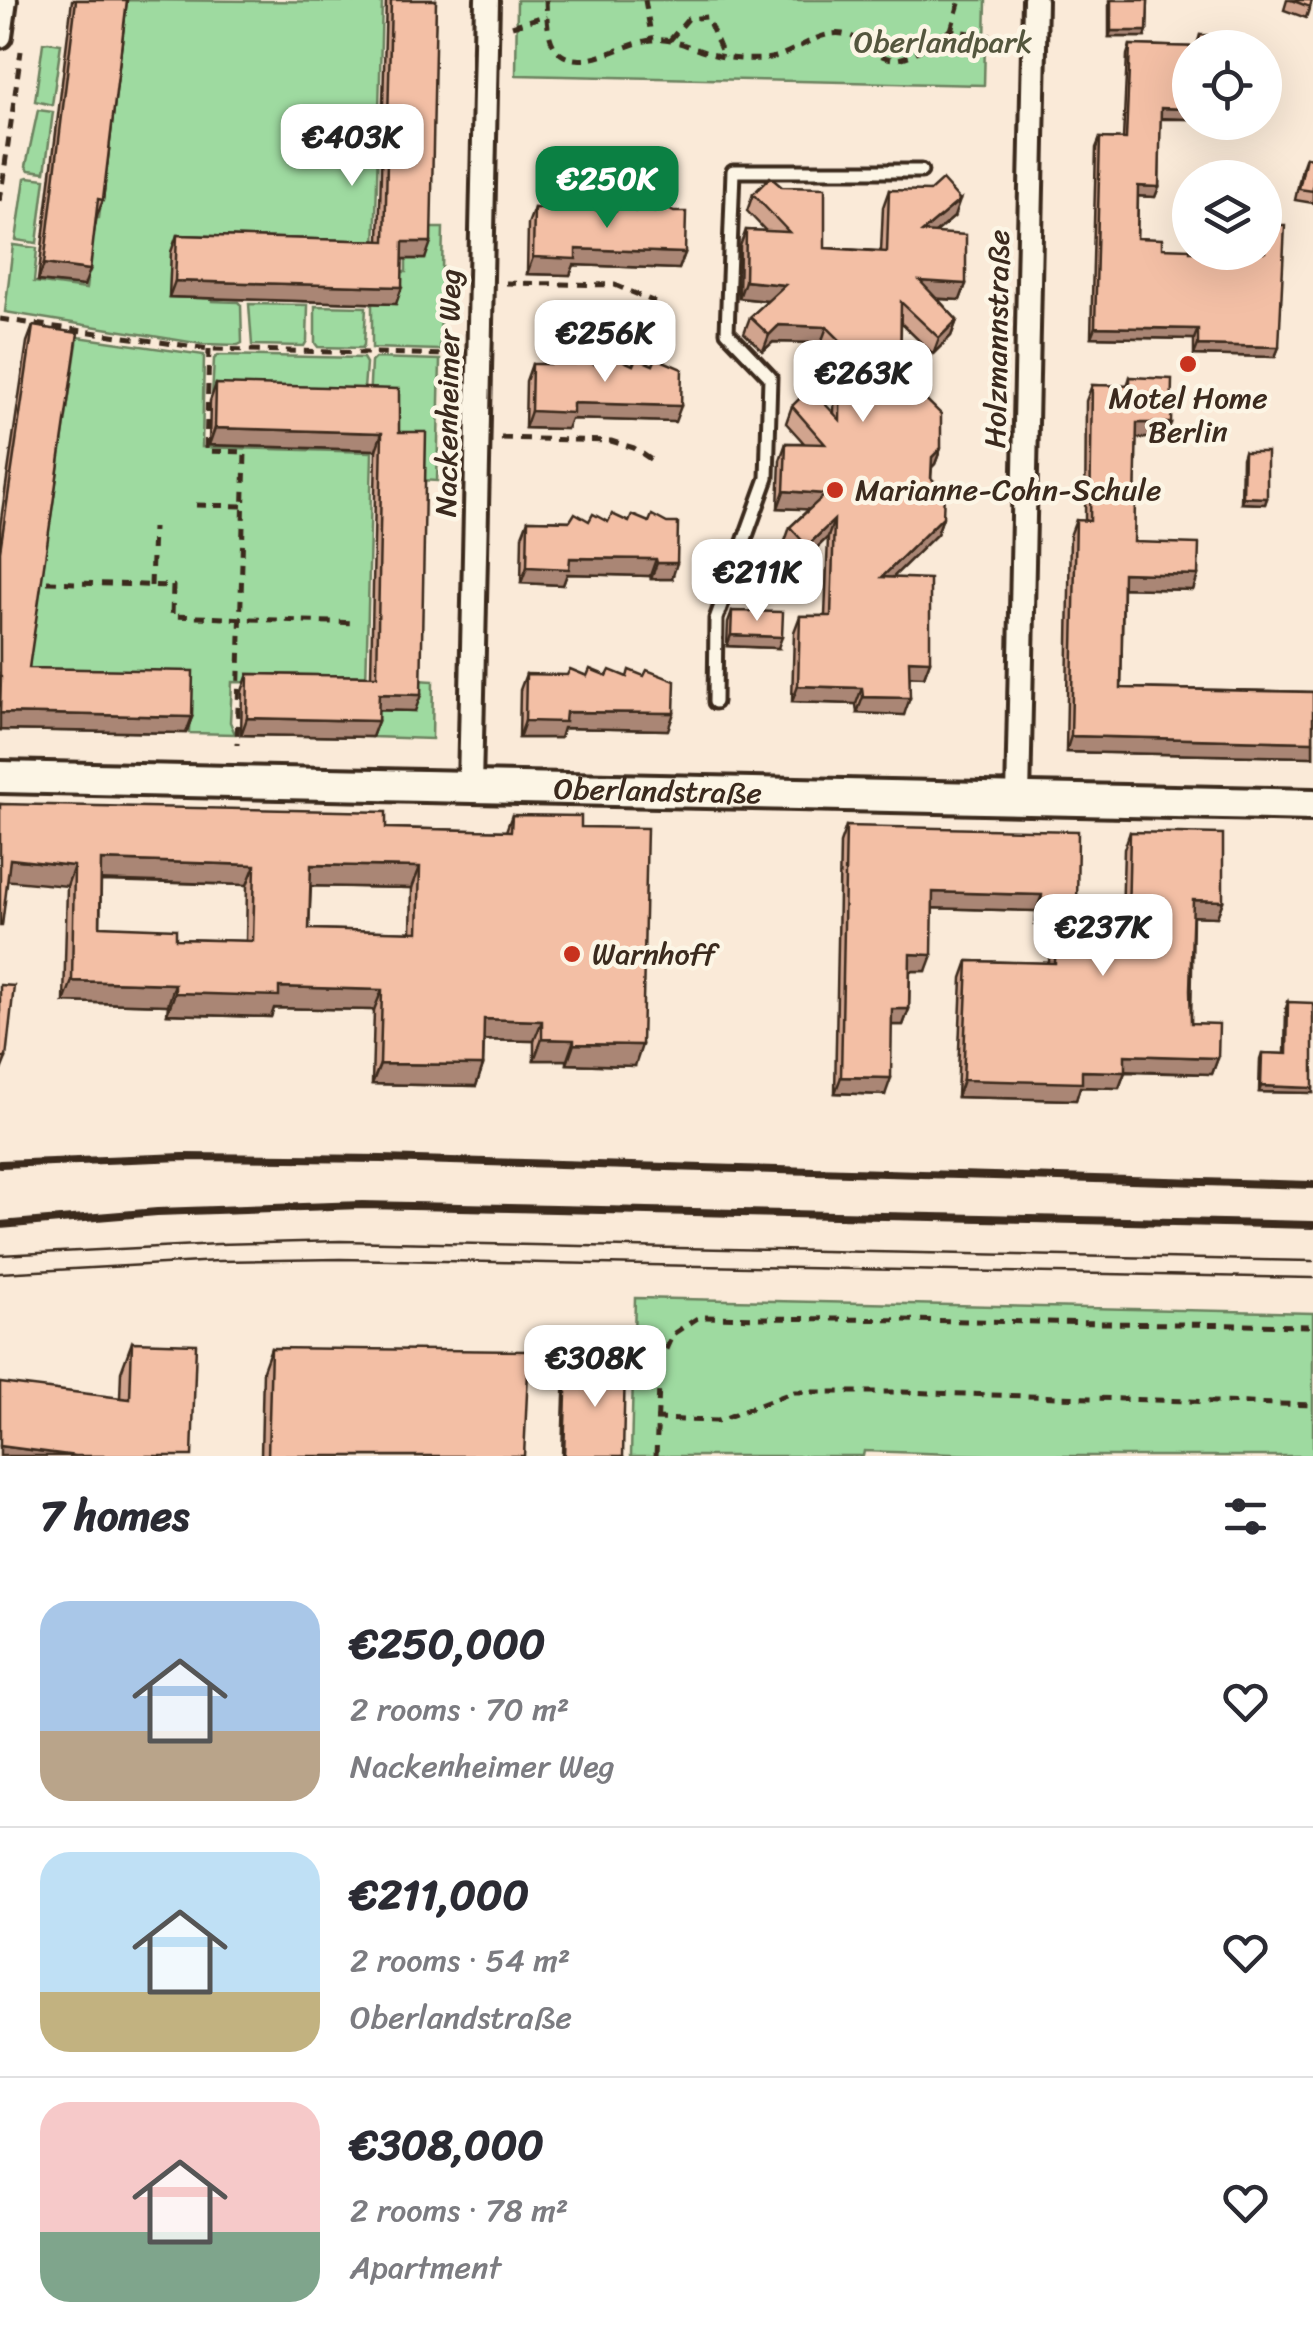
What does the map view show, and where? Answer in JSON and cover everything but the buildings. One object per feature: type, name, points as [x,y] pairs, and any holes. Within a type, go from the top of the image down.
[{"type":"street","points":[[5,0],[11,41]]},
{"type":"street","name":"Nackenheimer Weg","points":[[470,787],[487,0]]},
{"type":"street","name":"Holzmannstraße","points":[[1018,799],[1035,0]]},
{"type":"street","name":"Oberlandstraße","points":[[0,777],[1313,805]]},
{"type":"lane","points":[[715,702],[716,619],[767,478],[770,378],[727,332],[734,171],[921,171]]},
{"type":"path","points":[[546,0],[552,44],[564,56],[598,56],[652,40],[670,40],[724,56],[778,57],[836,33],[854,37],[884,57],[896,59],[951,30],[996,37]]},
{"type":"path","points":[[951,30],[960,0]]},
{"type":"path","points":[[644,1],[652,40]]},
{"type":"path","points":[[506,28],[547,15]]},
{"type":"path","points":[[670,40],[688,19],[707,17],[724,56]]},
{"type":"path","points":[[0,201],[11,41]]},
{"type":"path","points":[[500,283],[615,286],[628,288],[654,302]]},
{"type":"path","points":[[0,318],[209,349],[452,356]]},
{"type":"path","points":[[209,349],[206,451],[245,452],[237,745]]},
{"type":"path","points":[[497,438],[611,441],[634,448],[653,461]]},
{"type":"path","points":[[196,505],[244,506]]},
{"type":"path","points":[[151,586],[153,528]]},
{"type":"path","points":[[46,582],[173,586],[172,616],[357,623]]},
{"type":"path","points":[[656,1456],[660,1362],[673,1334],[699,1317],[1313,1326]]},
{"type":"path","points":[[656,1419],[717,1421],[794,1392],[1313,1405]]},
{"type":"green space","points":[[121,0],[382,2],[375,252],[214,247],[212,301],[241,305],[242,343],[238,345],[202,344],[5,312],[13,245],[37,248],[34,282],[86,289],[125,15]]},
{"type":"green space","name":"Oberlandpark","points":[[517,0],[986,0],[984,85],[516,75]]},
{"type":"green space","points":[[43,43],[61,44],[52,105],[35,101]]},
{"type":"green space","points":[[38,110],[53,112],[45,172],[26,166]]},
{"type":"green space","points":[[28,177],[45,179],[37,243],[16,240]]},
{"type":"green space","points":[[426,228],[443,228],[440,350],[372,348],[372,303],[397,272],[406,272],[406,259],[425,258]]},
{"type":"green space","points":[[249,304],[308,305],[304,346],[252,345]]},
{"type":"green space","points":[[315,306],[366,307],[362,348],[318,347]]},
{"type":"green space","points":[[78,337],[204,355],[202,447],[372,452],[366,685],[232,682],[230,722],[235,734],[189,733],[190,685],[26,682]]},
{"type":"green space","points":[[218,355],[363,358],[363,402],[212,397],[214,359]]},
{"type":"green space","points":[[375,358],[440,360],[437,481],[420,480],[369,404],[371,362]]},
{"type":"green space","points":[[416,680],[433,681],[432,739],[372,737],[373,710]]},
{"type":"green space","points":[[635,1298],[1313,1313],[1313,1456],[1012,1456],[864,1451],[863,1456],[631,1456]]},
{"type":"tram line","points":[[0,1255],[340,1241],[1313,1261]]},
{"type":"tram line","points":[[0,1273],[218,1261],[340,1259],[1313,1278]]},
{"type":"railway","points":[[0,1164],[183,1157],[382,1159],[1313,1185]]},
{"type":"railway","points":[[0,1225],[157,1212],[362,1205],[1313,1225]]},
{"type":"place","name":"Motel Home Berlin","points":[[1188,364]]},
{"type":"place","name":"Marianne-Cohn-Schule","points":[[835,490]]},
{"type":"place","name":"Warnhoff","points":[[572,954]]}]
